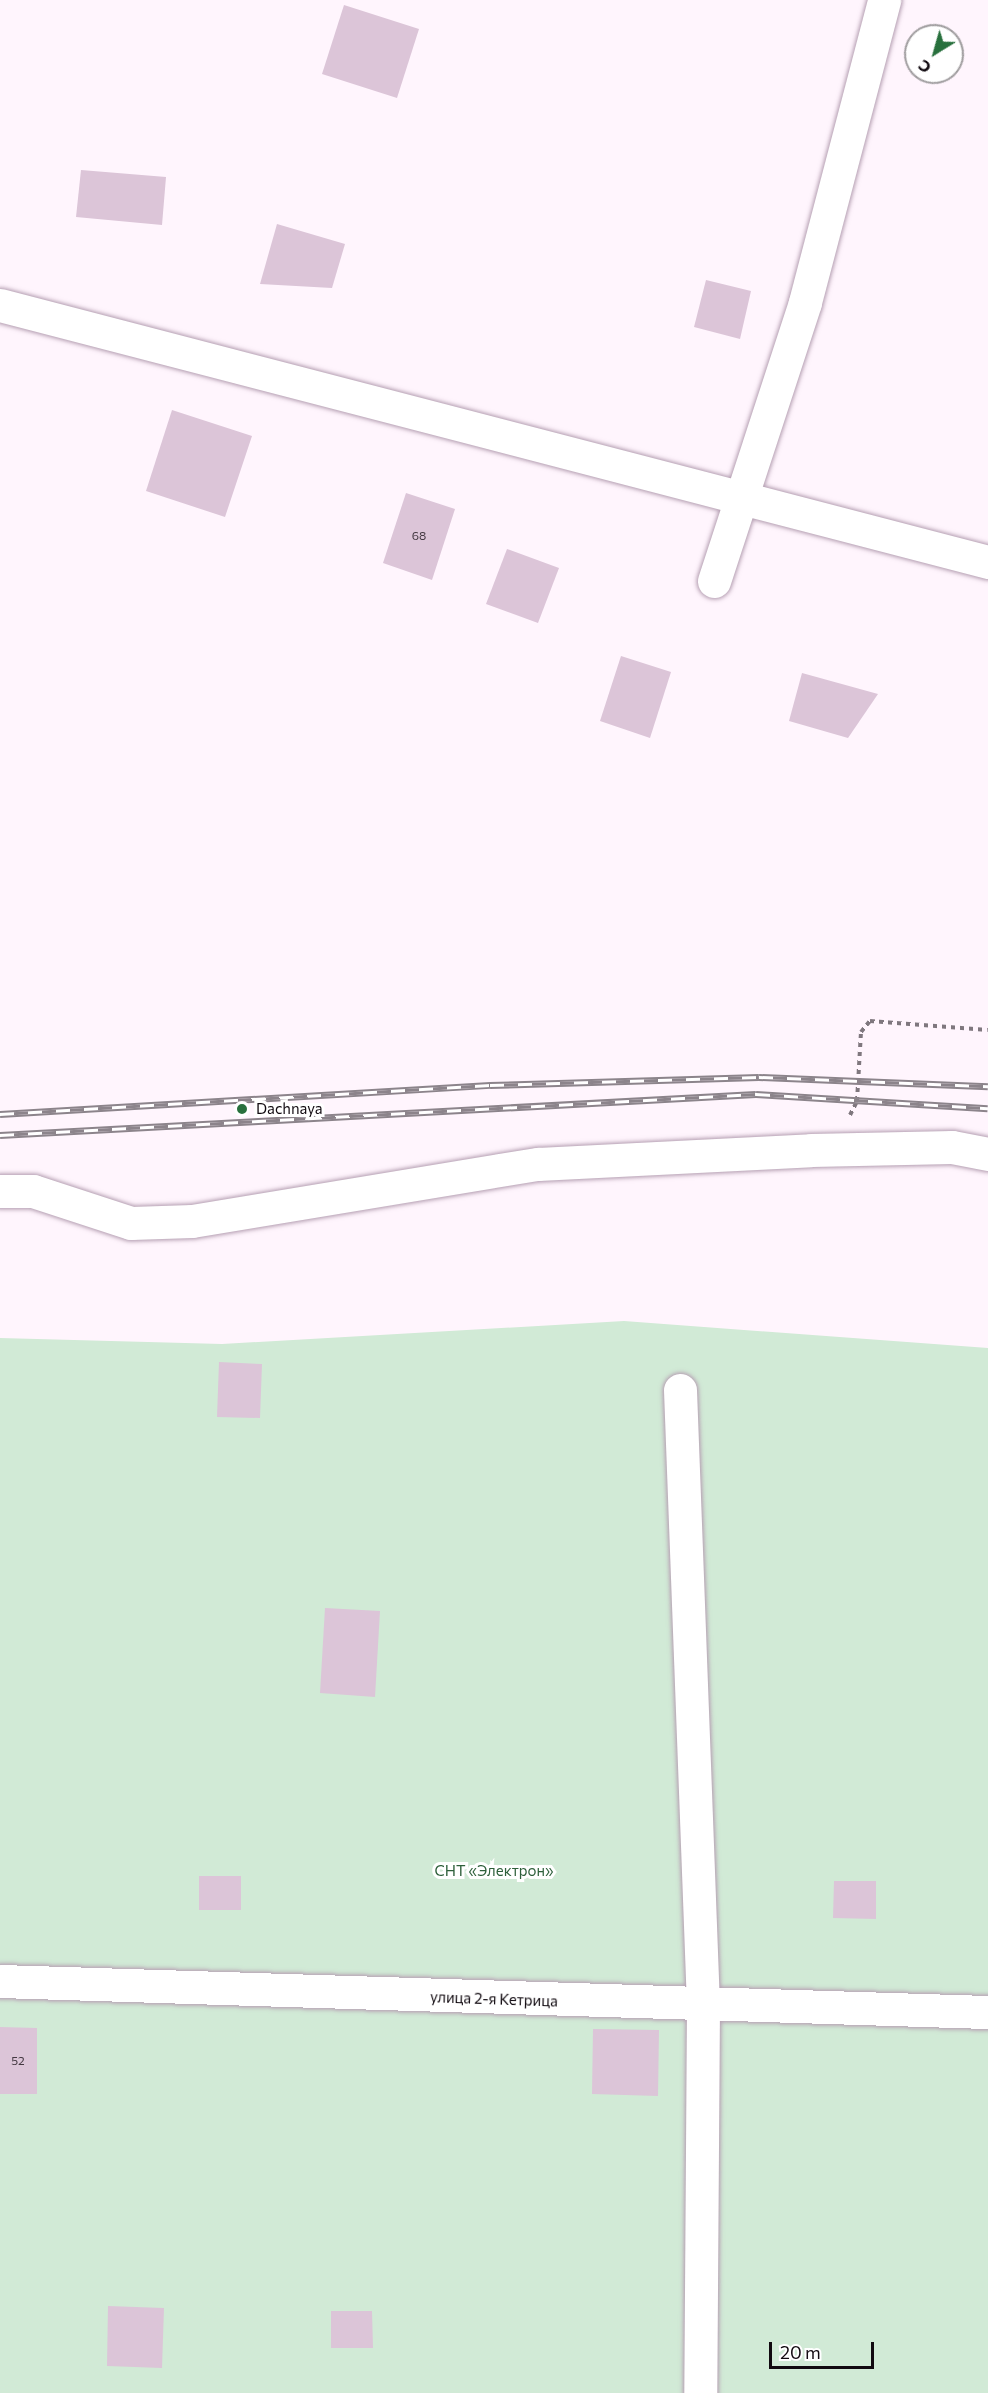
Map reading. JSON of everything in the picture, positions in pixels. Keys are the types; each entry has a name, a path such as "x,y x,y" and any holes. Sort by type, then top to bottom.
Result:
{"street":[{"path":"714,581 805,302 884,0"},
{"path":"0,305 742,496 988,562"},
{"path":"0,1191 33,1191 131,1223 192,1221 538,1164 811,1150 952,1148 988,1154"},
{"path":"680,1390 703,2005 700,2393"},
{"name":"улица 2-я Кетрица","path":"0,1981 703,2005 988,2012"}],"path":[{"path":"811,1150 842,1131 857,1101 861,1032 870,1021 988,1030"}],"green space":[{"name":"СНТ «Электрон»","path":"624,1321 988,1348 988,2393 0,2393 0,1338 222,1344"}],"building":[{"path":"344,5 419,29 397,98 322,74"},
{"path":"81,170 166,177 162,225 76,217"},
{"path":"277,224 345,244 332,288 260,284"},
{"path":"706,280 751,291 740,339 694,327"},
{"path":"172,410 252,436 225,517 146,491"},
{"path":"406,493 455,509 432,580 383,563"},
{"path":"507,549 559,568 538,623 486,604"},
{"path":"621,656 671,672 650,738 600,721"},
{"path":"802,673 878,694 848,738 789,721"},
{"path":"219,1362 262,1364 260,1418 217,1417"},
{"path":"325,1608 380,1611 375,1697 320,1693"},
{"path":"199,1876 241,1876 241,1910 199,1910"},
{"path":"834,1881 876,1881 876,1919 833,1918"},
{"path":"0,2027 37,2028 37,2094 0,2094"},
{"path":"593,2029 659,2030 658,2096 592,2094"},
{"path":"108,2306 164,2308 162,2368 107,2366"},
{"path":"331,2311 372,2311 373,2348 331,2348"}],"railway":[{"path":"0,1114 490,1085 759,1077 988,1086"},
{"path":"0,1135 756,1094 988,1108"}],"place":[{"name":"Dachnaya","path":"242,1109"}]}
